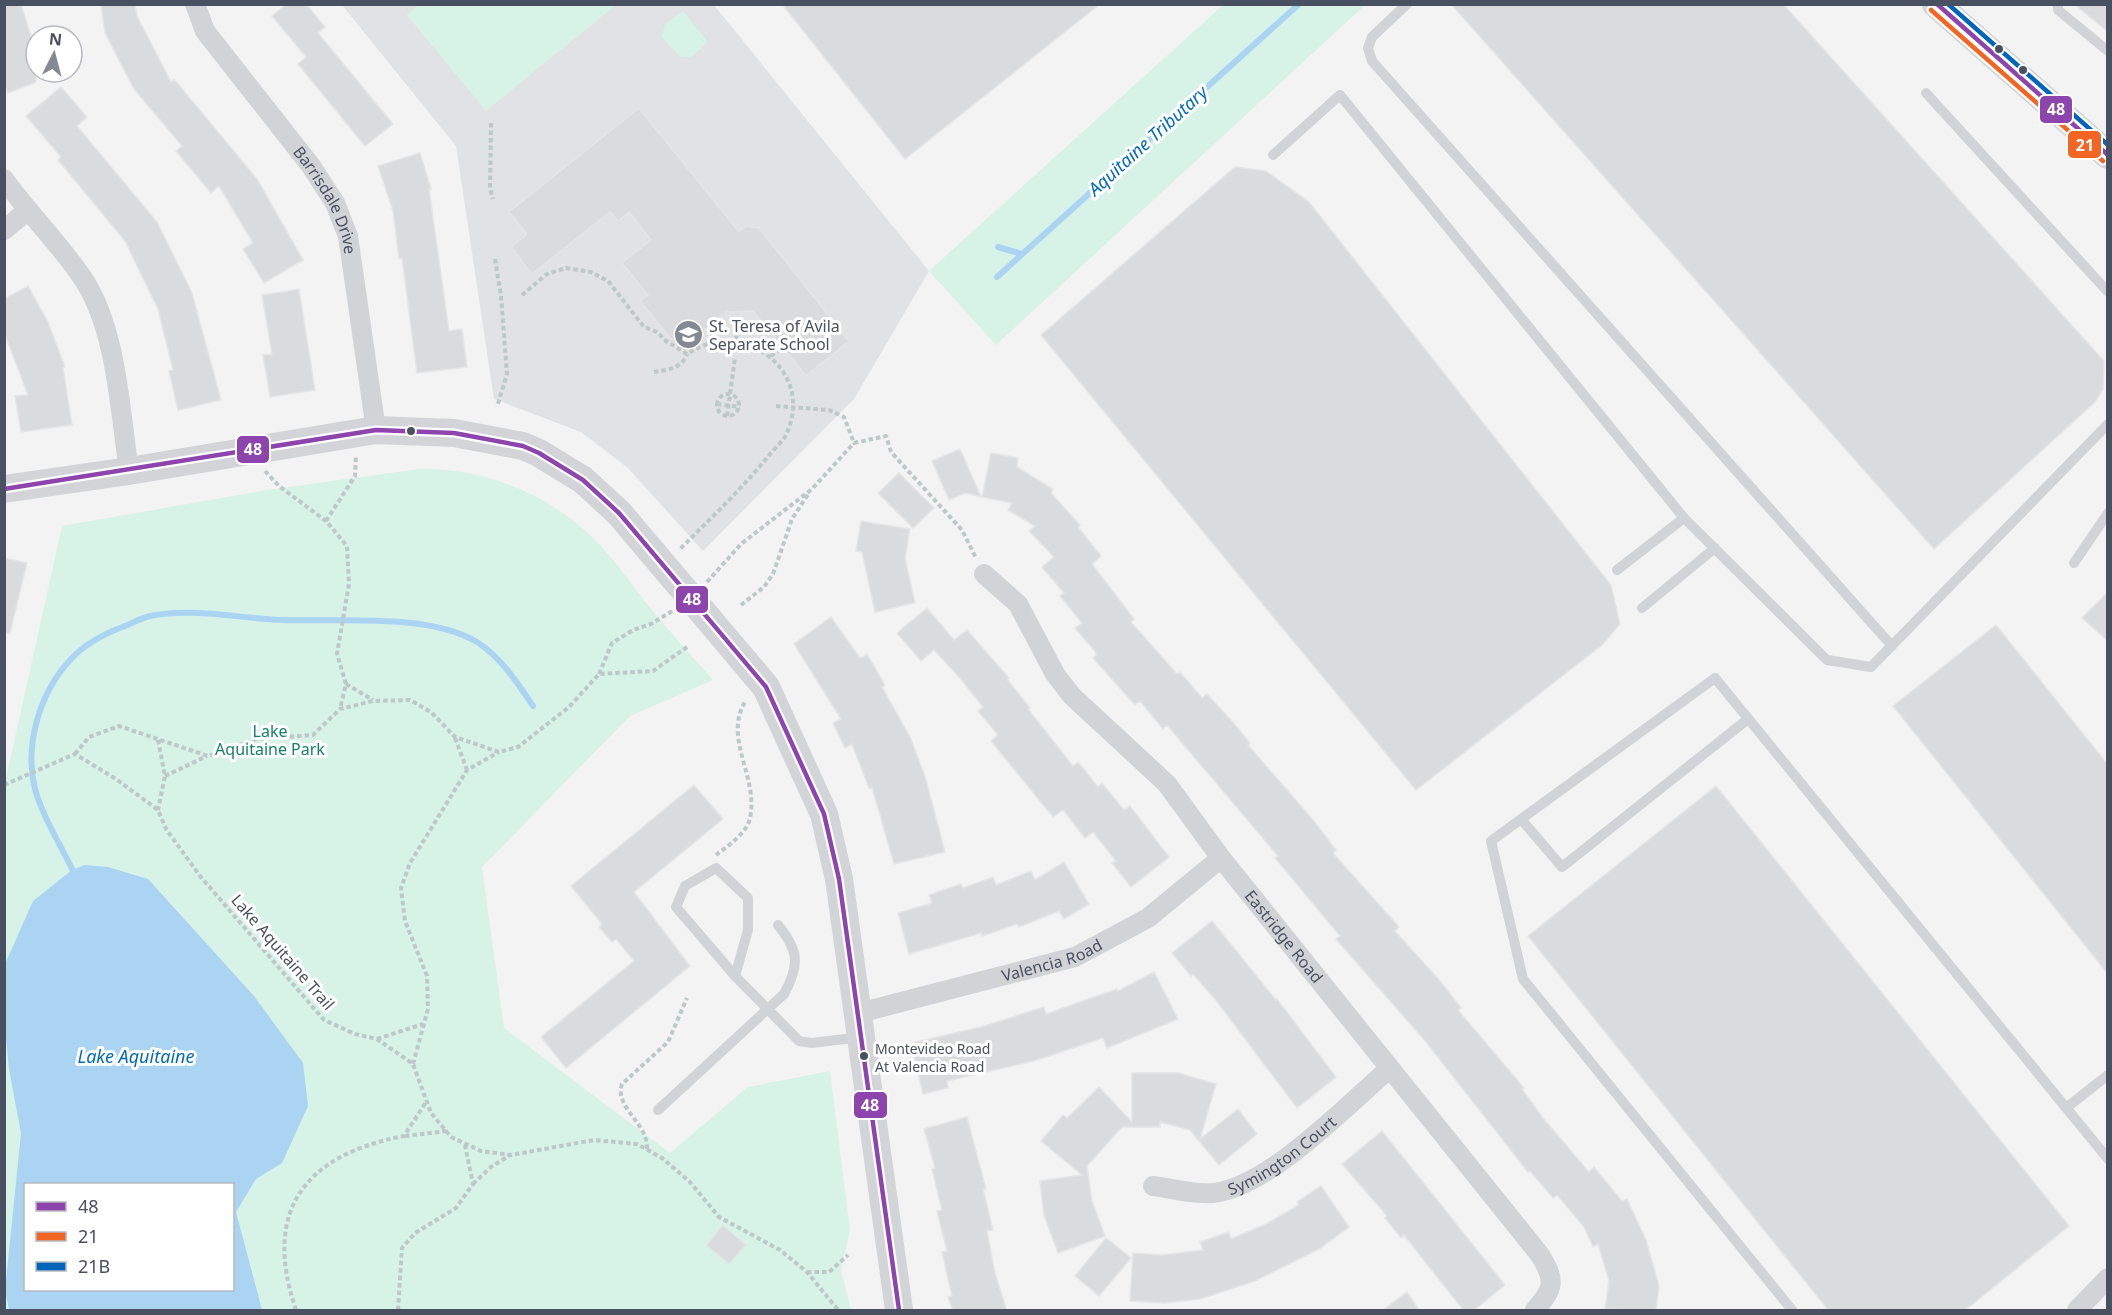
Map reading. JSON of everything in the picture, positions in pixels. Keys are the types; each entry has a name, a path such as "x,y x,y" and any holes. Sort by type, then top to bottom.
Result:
{"street":[{"name":"Barrisdale Drive","path":"195,4 205,31 311,166 335,203 348,236 366,431"},
{"path":"1939,6 2108,155"},
{"path":"4,179 84,281 100,314 113,367 129,471"},
{"path":"4,230 27,211"},
{"path":"4,489 129,471 366,431 454,433 523,446 584,480 619,513 766,687 807,772 824,814 839,879 899,1311"},
{"name":"Eastridge Road","path":"984,574 1018,604 1055,674 1072,696 1167,784 1221,858 1540,1256 1552,1274 1550,1293 1535,1311"},
{"name":"Valencia Road","path":"860,1025 1075,957 1148,918 1221,858"},
{"name":"Symington Court","path":"1153,1186 1212,1193 1235,1187 1259,1176 1290,1154 1389,1069"},
{"path":"2077,1311 2108,1278"}],"lane":[{"path":"1407,4 1372,37 1368,48 1372,62 1892,646"},
{"path":"2058,4 2058,10 2108,51"},
{"path":"1926,93 2108,292"},
{"path":"1273,154 1340,95 1684,518 1827,660 1871,667 2108,424"},
{"path":"2074,563 2108,513"},
{"path":"1617,570 1684,518"},
{"path":"1642,608 1714,548"},
{"path":"1792,1311 1523,980 1491,841 1715,678 2108,1159"},
{"path":"1521,819 1562,867 1748,719"},
{"path":"735,976 748,930 748,898 716,868 685,886 676,907 735,976 799,1041 812,1043 860,1025"},
{"path":"658,1110 770,1010 784,994 793,978 796,956 792,942 778,925"},
{"path":"2067,1108 2108,1075"}],"path":[{"path":"491,123 490,189 493,199"},
{"path":"495,259 501,296 507,374 497,407"},
{"path":"522,294 547,274 566,268 591,272 608,282 644,327 657,332 666,341 687,354"},
{"path":"736,340 738,317"},
{"path":"654,372 673,369 685,360 687,354 714,341 736,340 771,356 787,376 792,391 787,433 757,470 663,566"},
{"path":"771,356 779,350"},
{"path":"727,416 735,358"},
{"path":"717,404 723,395 730,394 736,397 740,407"},
{"path":"717,404 740,407"},
{"path":"717,404 720,412 727,416 736,413 740,407"},
{"path":"776,406 830,410 844,417 854,443"},
{"path":"326,521 355,476 366,431"},
{"path":"741,605 764,587 773,574 792,519 812,489 854,443 886,436 891,452 962,530 984,574"},
{"path":"247,452 279,486 326,521 347,546 349,584 337,654 346,684 340,709"},
{"path":"812,489 741,544 692,599 651,624 633,630 612,643 599,674 569,707 518,747 499,752 467,770 410,862 401,888 405,921 428,976 428,1009 413,1064 431,1113 447,1131 465,1145 481,1151 511,1155 594,1140 637,1144 662,1158 689,1182 718,1217 780,1250 807,1272 838,1311"},
{"path":"599,674 653,671 687,647"},
{"path":"716,868 714,857 741,833 750,819 750,800 736,733 739,712 760,680"},
{"path":"346,684 374,701"},
{"path":"165,776 208,756 257,739 313,735 340,709 374,701 410,700 431,712 455,737 467,770"},
{"path":"4,785 75,754 89,737 119,726 208,756"},
{"path":"455,737 499,752"},
{"path":"158,741 165,776 158,810"},
{"name":"Lake Aquitaine Trail","path":"75,754 116,779 158,810 165,829 200,876 324,1020 355,1034 377,1039 413,1064"},
{"path":"4,837 4,849"},
{"path":"647,1150 647,1140 640,1124 623,1105 619,1093 622,1084 668,1042 687,998"},
{"path":"377,1039 424,1024"},
{"path":"404,1136 427,1101"},
{"path":"296,1311 288,1288 283,1246 288,1213 302,1187 330,1162 375,1142 447,1131"},
{"path":"465,1145 473,1184"},
{"path":"398,1311 402,1248 415,1233 456,1208 473,1184 491,1167 511,1155"},
{"path":"807,1272 829,1272 848,1255"}],"shaded area":[{"name":"St. Teresa of Avila Separate School","path":"342,5 714,5 929,271 854,399 703,551 628,468 581,432 494,399 456,146"}],"green space":[{"path":"419,4 616,5 486,111 407,15"},
{"path":"1223,5 1365,5 996,345 929,271"},
{"path":"683,11 708,42 691,57 680,57 662,37 665,24"},
{"name":"Lake Aquitaine Park","path":"419,469 467,473 512,486 554,507 592,537 713,680 630,716 482,867 504,1028 670,1153 748,1087 830,1071 850,1230 841,1271 851,1310 5,1310 4,787 62,526 267,490"}],"water":[{"name":"Lake Aquitaine","path":"85,865 108,867 148,879 254,996 303,1063 308,1106 282,1163 256,1179 236,1212 262,1310 9,1310 5,1290 21,1133 9,1069 4,1019 5,964 33,901 72,870"}],"building":[{"path":"4,4 21,4 27,24 24,24 24,84 31,84 8,93 4,84"},
{"path":"101,4 135,4 137,16 171,82 174,79 257,179 303,260 264,283 243,249 253,243 219,186 211,193 176,151 182,146 134,89 105,33"},
{"path":"287,4 306,4 325,27 318,33 393,124 365,146 298,64 306,57 272,16"},
{"path":"782,4 1100,4 905,159"},
{"path":"1451,4 1783,4 2104,361 2103,389 2095,402 1934,549"},
{"path":"2074,4 2108,4 2108,32"},
{"path":"61,87 87,117 77,126 157,222 192,293 221,400 178,410 169,371 173,370 158,309 125,241 58,160 61,157 26,116"},
{"path":"639,108 739,232 746,226 759,228 849,341 806,376 753,311 726,312 696,337 692,331 675,344 640,301 648,295 622,263 651,240 629,212 618,221 610,212 532,274 511,247 527,234 509,212"},
{"path":"420,153 431,189 429,189 449,331 462,329 467,367 417,373 402,258 399,259 393,211 378,166"},
{"path":"1235,167 1266,171 1309,202 1611,585 1620,624 1602,645 1416,790 1041,335"},
{"path":"28,286 48,322 65,367 63,368 72,425 21,432 15,396 28,395 4,332 4,299"},
{"path":"299,289 315,390 270,397 263,355 272,354 262,295"},
{"path":"960,449 981,497 965,493 949,500 932,461"},
{"path":"991,453 1018,458 1017,467 1053,489 1051,493 1080,525 1078,527 1101,556 1092,564 1134,619 1131,622 1177,674 1180,672 1202,698 1207,694 1231,720 1250,743 1248,745 1314,821 1336,850 1333,853 1399,927 1395,931 1441,982 1461,1008 1458,1010 1524,1088 1522,1089 1543,1118 1589,1172 1594,1167 1622,1201 1627,1199 1646,1240 1659,1286 1656,1311 1605,1309 1609,1281 1598,1244 1593,1247 1584,1227 1557,1195 1553,1198 1529,1170 1528,1172 1426,1042 1336,939 1340,936 1275,858 1278,856 1167,725 1163,729 1140,701 1135,705 1093,658 1097,654 1075,628 1082,623 1060,596 1064,593 1042,567 1054,557 1029,531 1035,526 1008,510 1012,503 982,497"},
{"path":"899,473 934,508 913,528 878,493"},
{"path":"861,521 910,529 905,558 915,603 875,612 862,552 856,551"},
{"path":"4,558 27,563 10,633 4,633"},
{"path":"2108,592 2108,641 2082,618"},
{"path":"927,608 954,640 967,630 1009,678 1007,679 1030,708 1028,709 1073,766 1078,762 1098,787 1102,783 1124,810 1130,806 1169,857 1131,887 1112,863 1116,861 1093,832 1085,838 1063,810 1053,817 991,741 998,735 978,711 983,707 959,677 934,650 921,661 897,633"},
{"path":"831,617 860,658 867,654 885,685 882,687 910,737 925,776 945,852 894,864 872,787 869,788 852,744 845,748 833,723 841,719 794,644"},
{"path":"1996,625 2108,765 2108,974 1893,706"},
{"path":"694,785 723,819 634,892 690,966 566,1068 541,1037 634,961 616,939 612,942 599,927 602,924 571,886"},
{"path":"1716,786 2069,1226 1964,1311 1829,1311 1528,936"},
{"path":"1064,862 1089,904 1064,919 1059,911 1019,927 1017,924 982,936 981,933 909,954 898,913 932,903 929,895 961,884 963,888 993,877 996,885 1031,871 1035,880"},
{"path":"1212,921 1277,999 1336,1077 1297,1108 1215,999 1193,974 1191,976 1172,953"},
{"path":"1154,972 1178,1019 1107,1048 1103,1038 1034,1061 947,1081 948,1088 923,1094 911,1043 981,1027 1044,1007 1046,1014 1117,989 1118,991"},
{"path":"1132,1073 1178,1073 1216,1084 1200,1139 1238,1109 1257,1134 1219,1165 1190,1130 1160,1122 1160,1127 1122,1127 1087,1166 1092,1201 1105,1236 1058,1253 1044,1215 1040,1181 1082,1175 1041,1141 1063,1115 1067,1118 1099,1087 1132,1122"},
{"path":"967,1117 986,1189 983,1189 993,1230 987,1231 995,1273 1007,1311 953,1311 948,1297 952,1296 942,1252 947,1251 937,1211 942,1210 932,1169 935,1168 924,1129"},
{"path":"1382,1131 1505,1285 1473,1311 1464,1311 1404,1235 1401,1238 1385,1218 1387,1216 1342,1164"},
{"path":"1321,1186 1349,1227 1319,1249 1255,1281 1200,1299 1165,1303 1130,1301 1133,1253 1162,1255 1203,1250 1200,1242 1229,1232 1231,1239 1266,1224 1299,1205 1297,1202"},
{"path":"723,1225 746,1245 729,1264 706,1245"},
{"path":"1106,1238 1131,1258 1099,1296 1075,1276"},
{"path":"1407,1292 1420,1311 1382,1311"}],"waterway":[{"name":"Aquitaine Tributary","path":"997,277 1299,4"},
{"path":"998,247 1022,254"},
{"path":"75,875 48,822 35,789 32,754 37,720 51,687 71,659 103,636 143,618 167,614 201,613 285,620 384,621 434,627 457,633 486,648 508,671 533,706"}],"transit line":[{"name":"48","path":"1937,4 2108,155"},
{"name":"21B","path":"1948,4 2108,145"},
{"name":"21","path":"1931,10 2103,161"},
{"name":"48","path":"4,489 376,430 454,433 523,446 539,453 583,480 619,513 766,687 824,814 839,879 899,1310"}],"place":[{"name":"St. Teresa of Avila Separate School","path":"688,335"},
{"name":"Montevideo Road At Valencia Road","path":"864,1056"}]}
